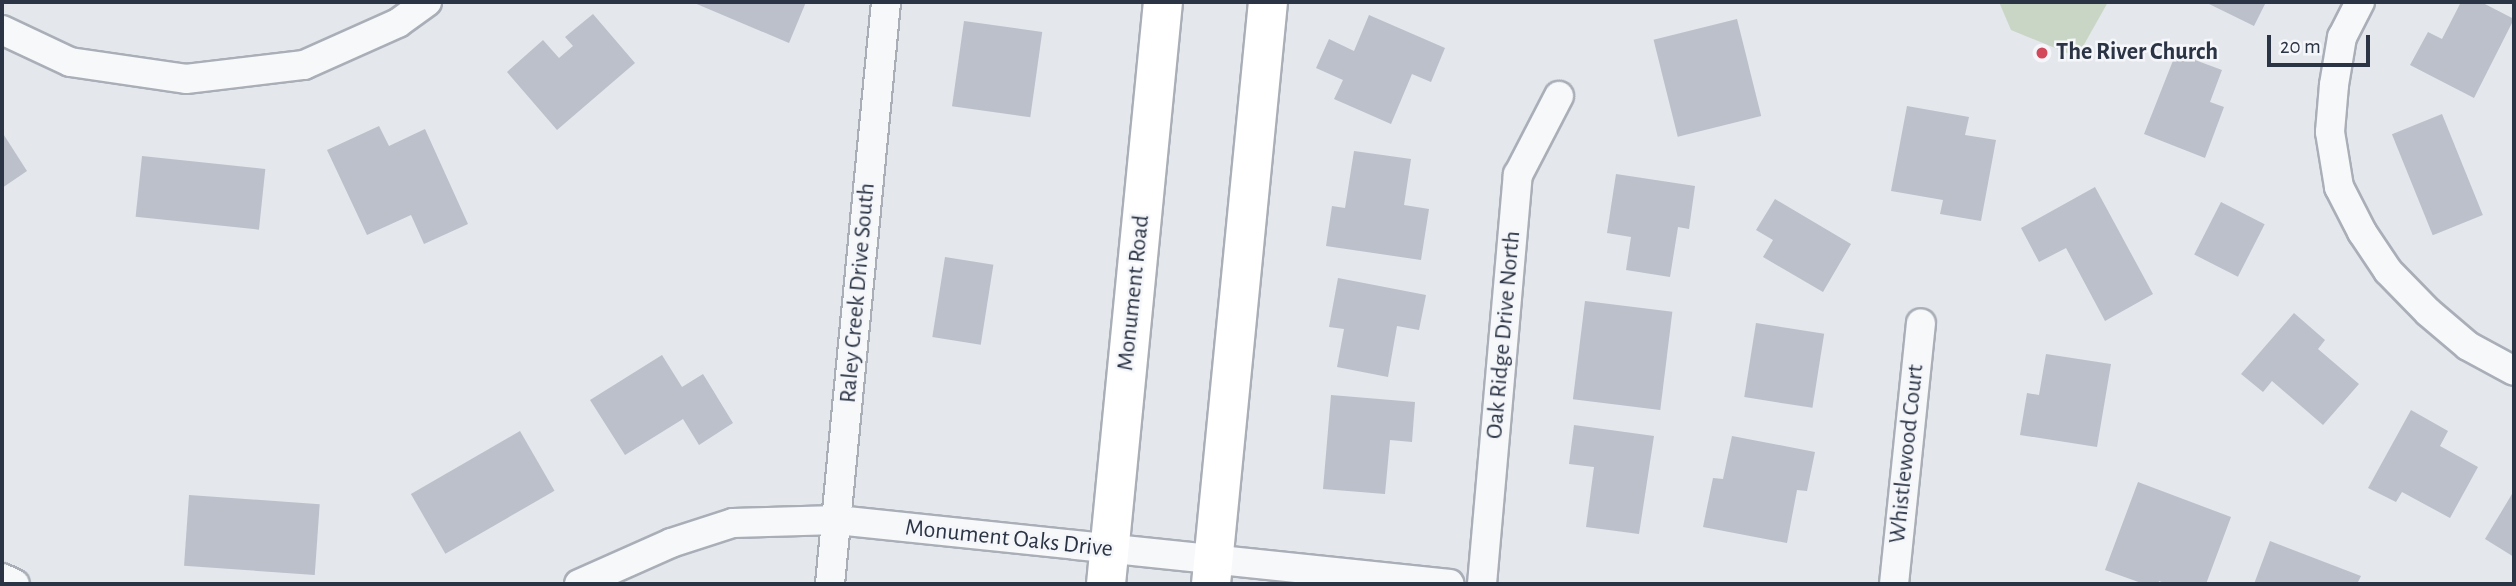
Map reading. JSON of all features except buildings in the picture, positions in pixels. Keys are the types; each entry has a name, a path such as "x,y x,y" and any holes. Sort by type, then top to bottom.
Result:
{"main road":[{"name":"Monument Road","path":"1107,567 1163,2"},
{"path":"1212,573 1268,2"}],"street":[{"path":"2,30 70,62 186,79 304,65 398,23 427,2"},
{"name":"Raley Creek Drive South","path":"830,584 886,2"},
{"path":"2360,2 2342,37 2330,132 2339,187 2362,232 2388,271 2428,312 2468,346 2514,371"},
{"name":"Oak Ridge Drive North","path":"1482,584 1518,175 1559,96"},
{"name":"Whistlewood Court","path":"1894,584 1921,323"},
{"name":"Monument Oaks Drive","path":"579,584 671,543 733,523 837,520 1107,567 1450,584"},
{"path":"2,578 15,584"}],"green space":[{"path":"1999,2 2108,2 2077,57 2011,30"}],"place":[{"name":"The River Church","path":"2042,53"}]}
